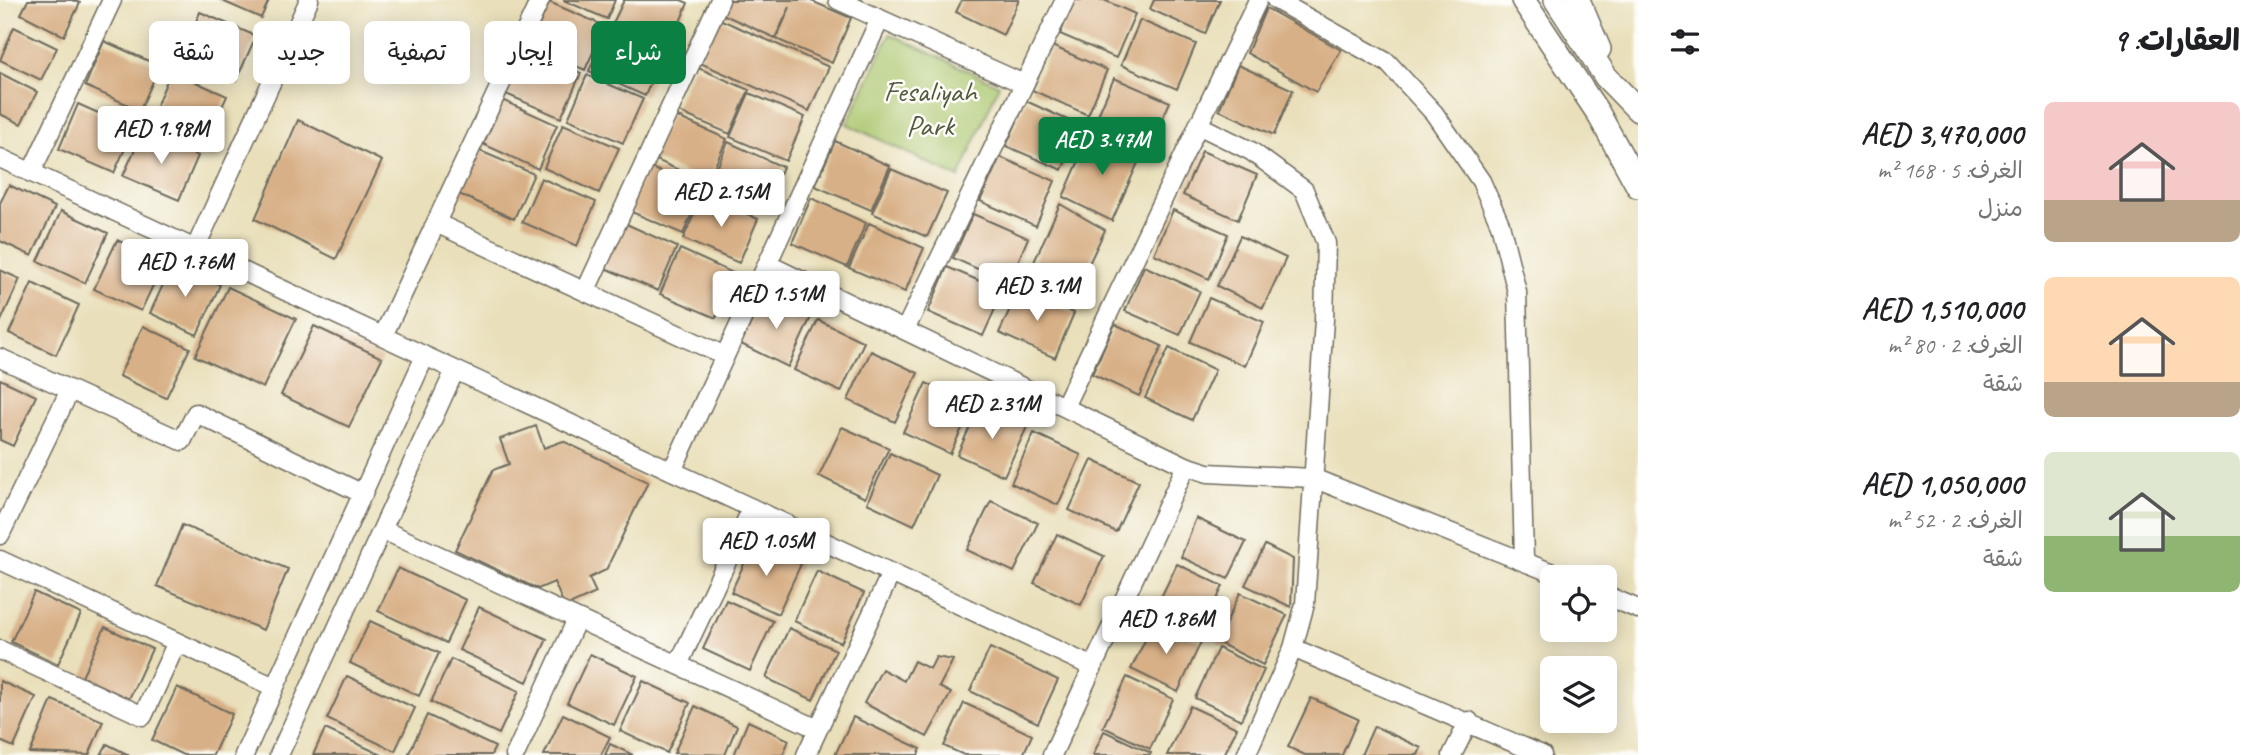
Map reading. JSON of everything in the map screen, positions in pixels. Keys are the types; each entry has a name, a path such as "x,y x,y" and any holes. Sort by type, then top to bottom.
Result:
{"main road":[{"path":"1523,0 1598,113 1638,186"},
{"path":"1556,0 1606,76 1638,108"},
{"path":"1578,0 1601,53 1638,108"}],"street":[{"path":"31,173 112,0"},
{"path":"195,249 309,0"},
{"path":"383,337 540,0"},
{"path":"586,290 720,0"},
{"path":"838,0 1024,84"},
{"path":"905,330 1065,0"},
{"path":"1064,407 1258,0"},
{"path":"1276,0 1388,63 1434,113 1481,181 1500,225 1517,292 1524,560"},
{"path":"672,471 880,19"},
{"path":"1198,125 1251,151 1304,190 1326,243 1305,604 1293,648 1246,755"},
{"path":"0,158 1093,667"},
{"path":"436,223 725,356"},
{"path":"767,264 1186,466 1208,473 1313,478 1540,567"},
{"path":"244,755 425,356"},
{"path":"0,358 182,441 196,413 363,494"},
{"path":"279,755 455,370"},
{"path":"0,535 70,390"},
{"path":"1052,755 1186,466"},
{"path":"678,665 752,508"},
{"path":"383,530 818,729"},
{"path":"0,560 274,687"},
{"path":"806,755 891,573"},
{"path":"1617,600 1638,609"},
{"path":"514,755 577,619"},
{"path":"0,650 143,716 177,642"},
{"path":"1293,648 1469,721 1540,755"},
{"path":"1452,755 1469,721"}],"green space":[{"name":"Fesaliyah Park","path":"890,34 999,85 959,178 847,124"}],"building":[{"path":"28,0 73,0 80,3 64,36 21,14"},
{"path":"220,0 269,0 261,18"},
{"path":"563,0 615,0 607,19"},
{"path":"624,0 681,0 688,3 680,21 614,21"},
{"path":"726,0 809,0 851,18 832,63 776,39 790,7 775,38 720,13"},
{"path":"962,0 1019,0 1003,35 956,12"},
{"path":"1075,0 1104,0 1135,14 1116,58 1060,34"},
{"path":"1154,0 1220,0 1205,34 1150,9"},
{"path":"549,2 593,21 591,21 591,57 585,70 577,67 577,21 541,21"},
{"path":"1266,8 1341,50 1316,92 1247,53"},
{"path":"200,12 221,21 196,21"},
{"path":"717,18 829,67 809,111 698,62"},
{"path":"1140,20 1196,44 1177,89 1121,65"},
{"path":"14,27 57,48 41,80 0,60"},
{"path":"239,29 253,35 253,43 239,74"},
{"path":"104,41 149,61 149,84 152,84 140,110 85,86"},
{"path":"1052,46 1107,70 1088,115 1032,90"},
{"path":"1238,65 1293,90 1274,135 1219,110"},
{"path":"694,66 749,90 730,134 674,110"},
{"path":"0,73 37,92 21,124 0,114"},
{"path":"587,75 591,77 591,84 608,84 643,99 623,143 568,119"},
{"path":"1114,78 1170,102 1150,147 1095,122"},
{"path":"166,84 200,84 227,96 207,140 152,116"},
{"path":"510,84 576,84 561,118 506,94"},
{"path":"618,84 650,84 645,96"},
{"path":"749,93 805,117 786,161 730,137"},
{"path":"502,100 557,125 538,169 483,144"},
{"path":"1026,101 1081,126 1062,170 1006,146"},
{"path":"78,104 134,129 114,173 59,149"},
{"path":"671,114 727,139 707,183 652,158"},
{"path":"298,120 382,161 336,259 255,219"},
{"path":"563,124 619,148 599,193 544,168"},
{"path":"143,131 198,156 179,200 123,176"},
{"path":"1091,133 1141,156 1112,221 1063,197"},
{"path":"835,141 890,166 871,210 815,186"},
{"path":"728,142 783,167 764,211 709,187"},
{"path":"478,150 534,174 514,219 459,194"},
{"path":"1202,151 1257,175 1238,220 1183,195"},
{"path":"1000,157 1055,181 1036,226 980,201"},
{"path":"647,166 702,190 683,234 627,210"},
{"path":"891,169 947,193 927,237 872,213"},
{"path":"541,178 596,202 577,246 522,222"},
{"path":"9,185 55,207 32,256 0,241 0,203"},
{"path":"703,194 758,219 739,263 683,239"},
{"path":"811,198 866,223 847,267 792,243"},
{"path":"1060,204 1105,230 1076,291 1030,271"},
{"path":"1173,210 1228,234 1209,279 1154,254"},
{"path":"61,211 108,233 85,283 38,261"},
{"path":"973,214 1028,238 1009,283 953,258"},
{"path":"622,222 677,247 658,291 602,267"},
{"path":"869,223 924,248 905,292 849,268"},
{"path":"1240,236 1286,258 1263,308 1217,286"},
{"path":"117,240 164,262 141,311 94,289"},
{"path":"680,249 735,274 716,318 660,294"},
{"path":"173,263 220,285 197,335 150,313"},
{"path":"1144,266 1200,291 1180,335 1125,311"},
{"path":"947,267 1003,291 983,336 928,312"},
{"path":"0,270 20,279 0,323"},
{"path":"32,283 79,305 56,355 9,333"},
{"path":"228,287 296,319 263,388 195,356"},
{"path":"1019,289 1074,313 1055,358 999,333"},
{"path":"764,295 811,317 788,367 741,344"},
{"path":"1209,298 1264,322 1245,366 1190,342"},
{"path":"818,320 864,342 841,392 794,370"},
{"path":"1115,324 1162,346 1139,396 1092,374"},
{"path":"143,326 190,348 166,398 119,376"},
{"path":"314,326 382,358 349,427 281,395"},
{"path":"1169,348 1215,370 1192,420 1145,398"},
{"path":"871,351 918,373 895,422 848,400"},
{"path":"0,379 36,396 13,446 0,440"},
{"path":"926,383 973,405 950,454 903,432"},
{"path":"980,405 1027,427 1004,476 957,455"},
{"path":"536,426 544,448 563,441 648,482 606,570 589,578 596,593 565,607 554,582 538,589 455,550 493,470 509,464 500,439"},
{"path":"842,427 889,448 865,498 819,476"},
{"path":"1034,433 1081,455 1058,505 1011,483"},
{"path":"890,453 937,475 914,525 867,503"},
{"path":"1092,460 1139,482 1116,532 1069,510"},
{"path":"991,501 1038,523 1014,572 967,550"},
{"path":"1196,518 1246,542 1228,579 1181,557"},
{"path":"182,525 288,569 263,630 157,586"},
{"path":"1057,534 1104,556 1081,605 1034,583"},
{"path":"754,542 801,564 778,614 731,592"},
{"path":"1265,545 1293,559 1291,607 1245,585"},
{"path":"1177,564 1223,586 1200,636 1153,614"},
{"path":"398,568 466,600 446,643 378,611"},
{"path":"817,571 864,593 841,643 794,621"},
{"path":"34,592 81,614 58,664 11,642"},
{"path":"1240,593 1287,615 1263,665 1217,642"},
{"path":"726,600 773,621 750,671 703,649"},
{"path":"479,607 547,639 527,682 459,650"},
{"path":"1155,620 1201,642 1178,692 1131,669"},
{"path":"370,621 439,653 419,696 350,663"},
{"path":"105,627 152,649 129,699 82,677"},
{"path":"789,628 836,650 813,700 766,678"},
{"path":"990,648 1058,680 1038,723 970,691"},
{"path":"1218,648 1264,670 1241,720 1195,698"},
{"path":"590,654 637,676 614,725 567,703"},
{"path":"936,657 953,660 939,687 951,693 927,737 864,703 882,669 904,681 914,661 930,669"},
{"path":"451,659 519,691 499,734 431,702"},
{"path":"347,676 415,708 395,751 327,719"},
{"path":"1127,677 1173,699 1150,749 1103,727"},
{"path":"0,681 36,697 14,747 0,741"},
{"path":"643,681 690,703 667,753 620,731"},
{"path":"177,687 232,714 213,755 183,755 152,740"},
{"path":"1311,698 1358,719 1342,755 1305,755 1288,747"},
{"path":"52,700 103,721 89,755 30,753"},
{"path":"964,703 1032,735 1023,755 964,755 944,746"},
{"path":"695,706 737,726 725,755 674,753"},
{"path":"1190,706 1237,728 1224,755 1167,755"},
{"path":"563,714 610,737 601,755 544,755"},
{"path":"427,715 495,747 491,755 408,755"},
{"path":"853,717 921,749 918,755 835,755"},
{"path":"748,721 789,740 783,755 734,755"},
{"path":"1374,726 1421,748 1418,755 1361,755"},
{"path":"325,729 382,755 313,755"},
{"path":"1104,731 1151,753 1093,755"},
{"path":"107,744 129,755 101,755"},
{"path":"610,744 633,755 605,755"}]}
